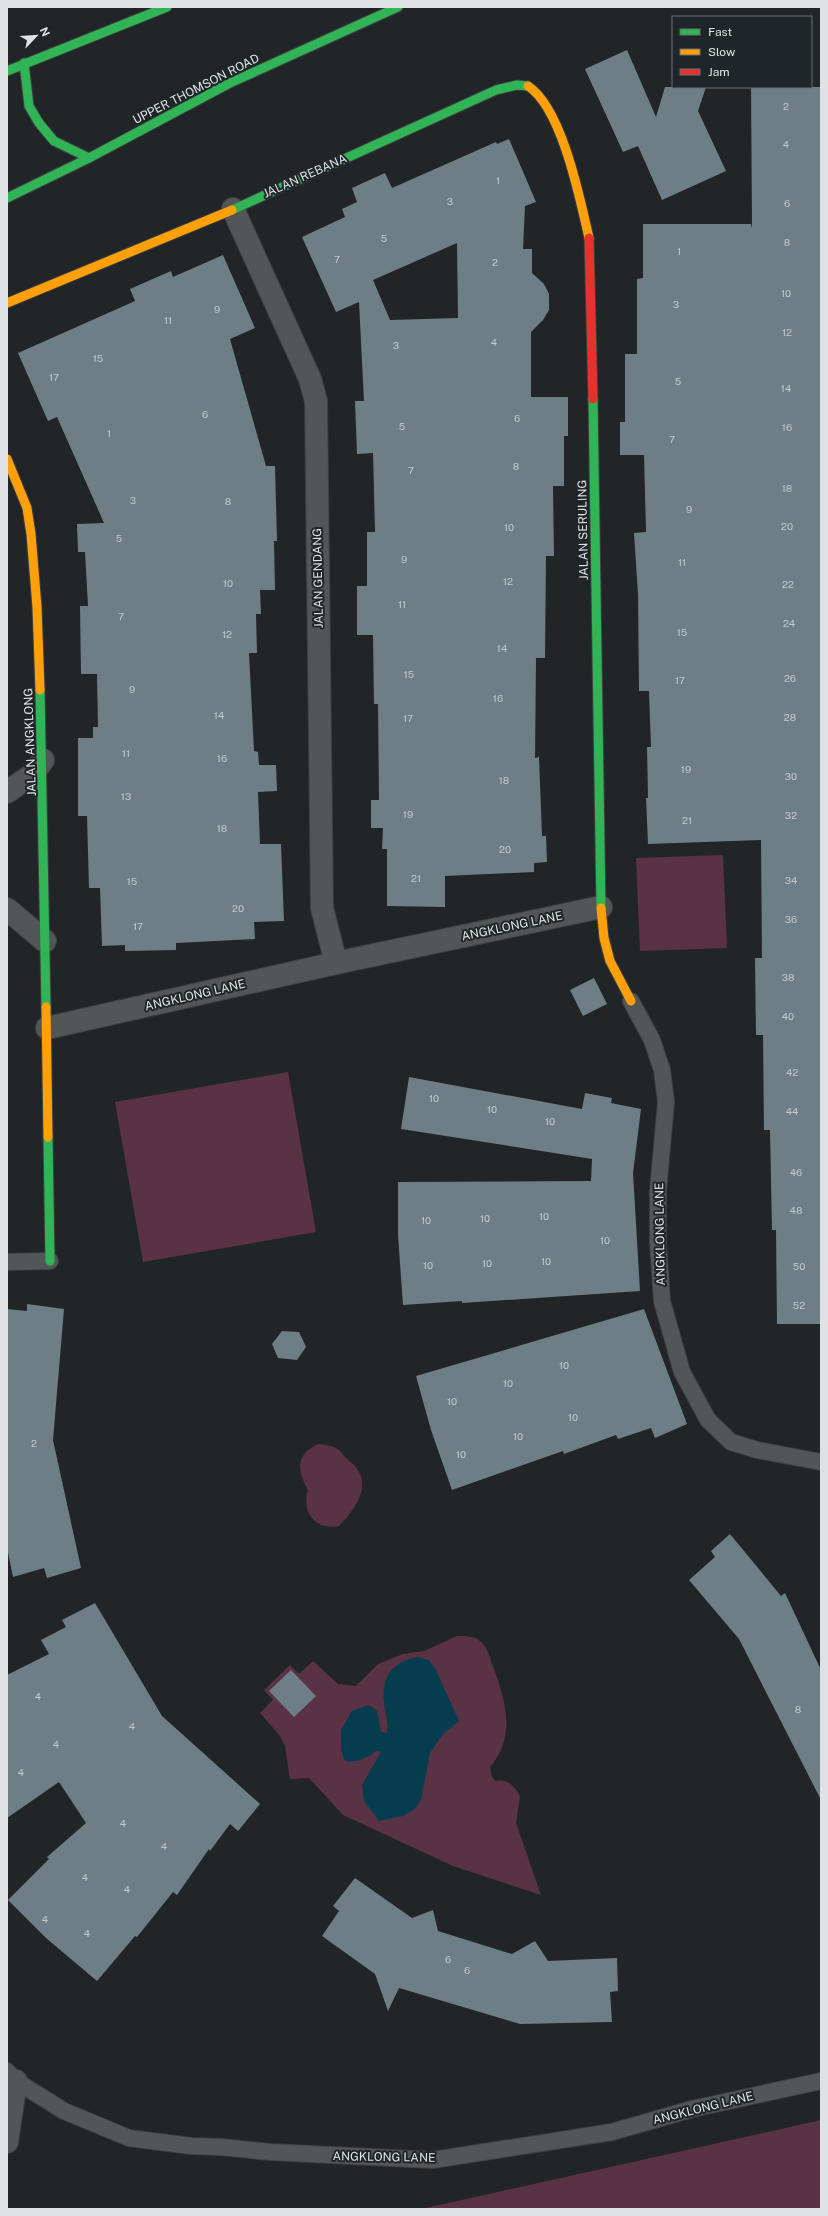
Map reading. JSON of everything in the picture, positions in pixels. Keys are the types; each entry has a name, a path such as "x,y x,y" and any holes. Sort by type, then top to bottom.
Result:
{"street":[{"path":"7,70 167,7"},
{"name":"UPPER THOMSON ROAD","path":"7,198 89,158 230,84 398,7"},
{"path":"24,63 29,106 39,123 54,141 89,158"},
{"name":"JALAN REBANA","path":"7,303 233,208 496,90 520,84 528,87 545,105 554,122 567,157"},
{"name":"JALAN SERULING","path":"567,157 591,244 601,907"},
{"name":"JALAN GENDANG","path":"233,208 310,379 316,401 322,908 336,963"},
{"name":"JALAN ANGKLONG","path":"7,459 27,508 31,534 37,607 43,760 47,1028"},
{"path":"7,792 32,775 43,760"},
{"name":"ANGKLONG LANE","path":"47,1028 336,963 601,907 604,938 610,961 631,1001"},
{"path":"7,910 46,941"},
{"path":"47,1028 50,1261"},
{"path":"7,2142 11,2076"}],"lane":[{"name":"ANGKLONG LANE","path":"631,1001 652,1040 662,1070 666,1102 658,1191 658,1243 662,1301 682,1372 708,1420 731,1442 758,1450 821,1462"},
{"path":"7,1262 50,1261"},
{"name":"ANGKLONG LANE","path":"11,2076 64,2111 129,2138 191,2146 221,2147 278,2153 433,2160 612,2132 692,2109 821,2081"}],"shaded area":[{"path":"723,855 727,948 640,951 636,858"},
{"path":"288,1072 316,1232 143,1262 115,1102"},
{"path":"318,1444 331,1446 339,1450 356,1467 361,1476 361,1493 358,1502 339,1526 323,1526 317,1523 309,1513 307,1506 306,1498 308,1490 300,1470 300,1464 305,1453"},
{"path":"457,1636 466,1636 478,1639 485,1646 502,1694 505,1707 506,1732 498,1756 490,1767 492,1777 495,1781 507,1782 520,1796 516,1823 541,1895 453,1866 343,1815 309,1778 290,1779 285,1746 280,1736 260,1713 273,1700 264,1690 290,1665 299,1674 313,1661 338,1684 356,1686 378,1664 403,1654 424,1651"},
{"path":"821,2120 821,2209 421,2209"}],"water":[{"path":"418,1657 429,1660 436,1670 459,1721 444,1733 430,1753 421,1800 415,1809 403,1816 379,1821 364,1801 362,1785 381,1752 376,1751 358,1761 345,1761 341,1750 341,1730 352,1711 368,1705 377,1711 381,1732 387,1733 384,1693 387,1678 395,1666 409,1659"}],"building":[{"path":"627,50 656,117 665,87 706,88 698,111 726,171 662,200 638,146 623,152 585,69"},
{"path":"821,87 821,1324 777,1324 776,1230 772,1230 770,1130 764,1130 763,1035 756,1035 755,958 762,958 761,840 648,844 646,798 648,798 647,747 651,747 649,691 639,691 638,594 634,533 646,532 644,455 620,455 620,422 625,422 625,354 637,354 637,279 643,278 643,224 751,224 752,228 751,88"},
{"path":"509,139 536,202 525,206 523,249 532,249 532,273 544,284 549,294 549,310 543,320 531,332 531,397 568,397 568,436 564,436 564,486 553,486 554,556 546,556 545,658 536,658 535,758 539,757 542,836 546,836 547,862 534,863 534,872 445,876 445,907 387,906 387,849 382,849 383,828 371,828 371,800 379,800 378,704 374,704 373,635 357,635 357,586 367,586 367,532 375,532 373,453 357,454 355,401 364,401 359,302 336,312 302,237 345,217 342,209 357,202 352,188 385,173 392,188 496,142 497,144","holes":["457,243 458,318 390,320 373,280"]},
{"path":"223,255 255,328 230,339 266,466 275,466 277,541 274,541 275,590 260,590 261,614 256,614 257,653 249,653 254,751 258,752 259,765 276,765 277,791 258,792 260,844 281,844 284,921 254,922 255,939 176,943 176,950 125,951 125,945 102,946 100,888 89,888 87,816 78,816 78,738 93,738 93,727 98,727 97,674 81,674 80,606 88,606 85,552 78,552 77,524 104,523 57,417 48,421 18,353 135,301 130,289 171,271 173,277"},
{"path":"594,978 607,1004 583,1016 570,990"},
{"path":"409,1077 582,1109 585,1093 612,1098 611,1103 641,1109 633,1173 640,1291 462,1303 462,1301 403,1305 398,1235 398,1182 591,1181 592,1159 401,1129"},
{"path":"27,1304 64,1309 53,1440 81,1568 47,1578 44,1568 13,1577 7,1548 7,1309 27,1311"},
{"path":"644,1309 687,1424 655,1438 651,1428 618,1439 616,1435 564,1454 563,1451 452,1490 431,1430 416,1376"},
{"path":"282,1331 299,1332 306,1347 297,1360 278,1358 272,1344"},
{"path":"730,1534 781,1596 785,1593 821,1670 821,1800 739,1639 689,1580 715,1557 711,1551"},
{"path":"95,1603 162,1716 260,1804 238,1831 230,1824 210,1851 209,1849 177,1895 173,1892 137,1937 135,1936 97,1981 46,1938 8,1900 49,1859 47,1857 86,1823 59,1782 7,1818 7,1675 49,1654 41,1640 66,1627 62,1620"},
{"path":"291,1670 316,1696 294,1717 269,1691"},
{"path":"355,1878 412,1918 433,1910 438,1931 512,1954 535,1941 548,1961 617,1958 618,1991 610,1992 612,2022 520,2024 399,1988 388,2011 375,1974 322,1936 339,1911 333,1906"}],"traffic: fast":[{"path":"7,71 167,7"},
{"path":"7,198 89,158 230,83 398,7"},
{"path":"24,63 29,106 39,123 54,141 89,158"},
{"path":"232,210 496,90 517,85 528,86"},
{"path":"593,399 601,908"},
{"path":"40,690 46,1007"},
{"path":"48,1137 50,1261"}],"traffic: slow":[{"path":"528,86 540,97 551,114 560,133 575,179 589,238"},
{"path":"7,303 232,210"},
{"path":"7,459 27,508 31,534 37,607 40,690"},
{"path":"601,908 604,938 610,961 631,1001"},
{"path":"46,1007 48,1137"}],"traffic: jam":[{"path":"589,238 593,399"}]}
